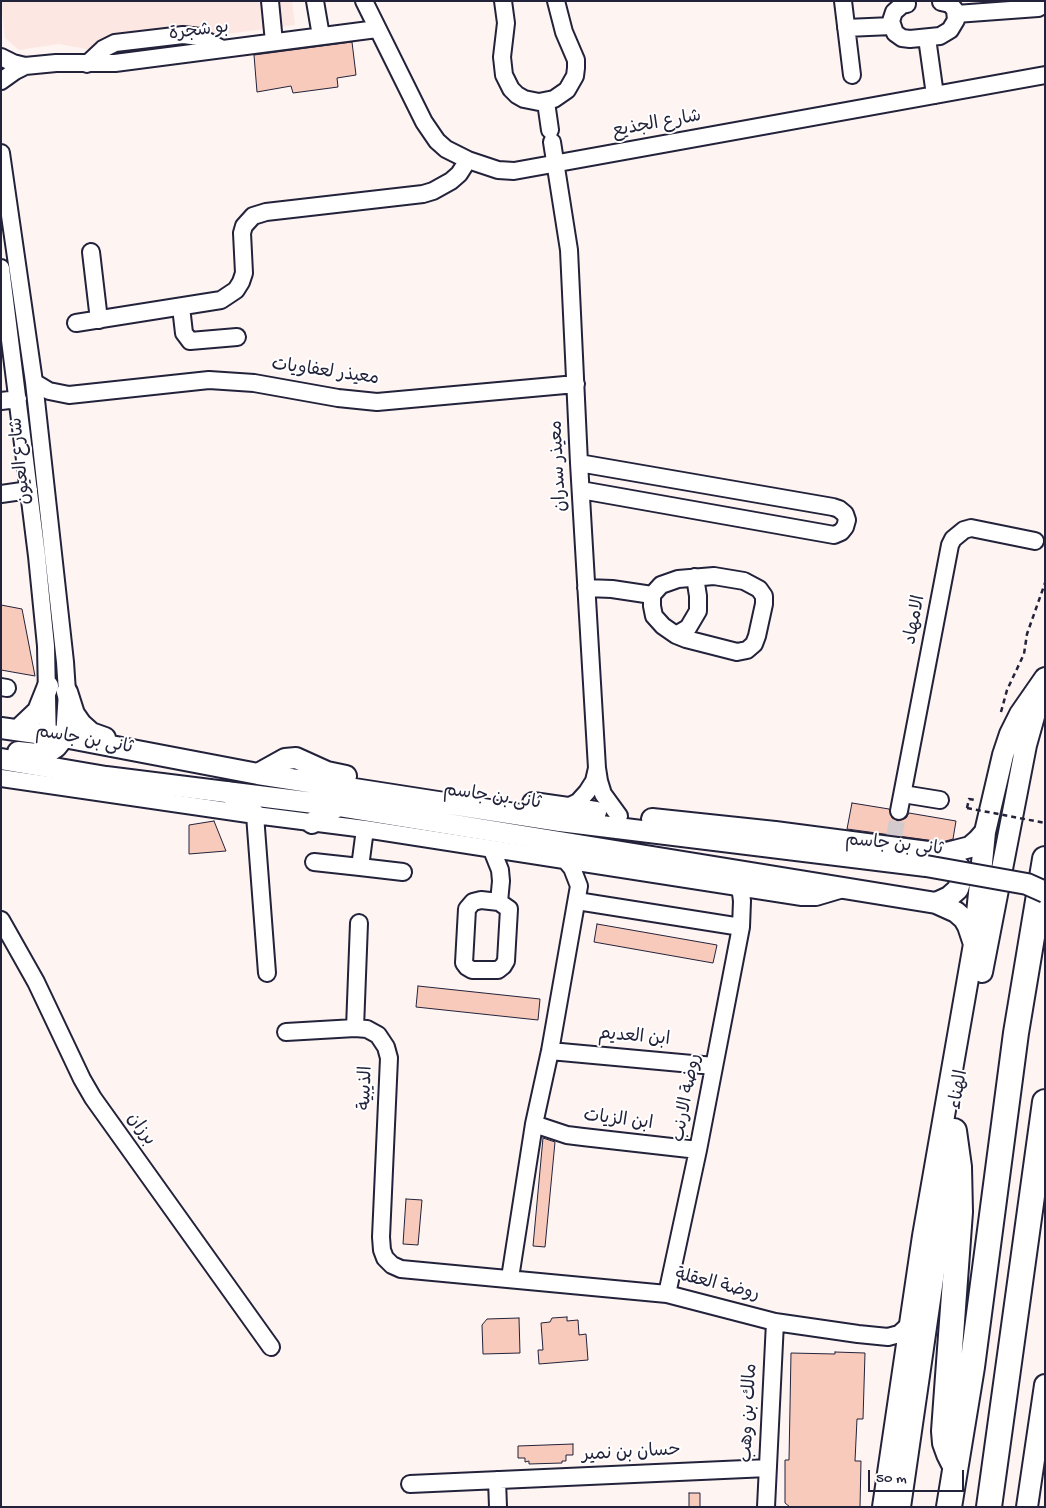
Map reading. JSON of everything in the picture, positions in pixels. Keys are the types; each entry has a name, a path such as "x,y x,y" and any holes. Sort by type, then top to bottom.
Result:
{"highway":[{"path":"950,1507 955,1464 972,1367 1016,1033 1045,860"},
{"path":"989,1507 1045,1102"},
{"path":"954,1131 959,1167 960,1212 944,1430 945,1442 955,1464"}],"main road":[{"path":"887,1506 909,1325 974,944 985,832 1010,734 1020,714 1045,678"},
{"name":"الهناء","path":"887,1506 907,1449 959,1095 1026,745 1045,678"},
{"path":"10,729 38,711 48,686"},
{"path":"67,692 74,714 90,733 105,738 191,756 220,767"},
{"name":"ثانى بن جاسم","path":"10,729 54,741 144,751 258,774 285,759 296,758 336,774 619,816 892,842 943,854 970,846 985,832"},
{"path":"1,749 30,754 54,741"},
{"path":"106,777 102,770 102,765 106,757 144,751"},
{"name":"ثانى بن جاسم","path":"1,759 106,777 338,806 936,903 956,912 964,919 974,944"},
{"path":"258,774 581,824 926,866 1027,884 1045,892"},
{"path":"228,792 255,815"},
{"path":"312,823 338,806"},
{"path":"936,903 950,897 958,889 961,879 960,868 953,859 943,854"},
{"path":"1027,1507 1041,1425 1045,1385"}],"street":[{"path":"270,1 274,42"},
{"path":"315,1 321,36"},
{"name":"شارع الجذيع","path":"364,1 430,132 437,142 446,149 468,160 490,168 506,171 1045,75"},
{"path":"504,1 506,23 502,66 507,82 511,89 524,99 539,102 554,99 567,90 575,76 576,60 564,32 556,1"},
{"path":"843,1 852,76"},
{"path":"907,4 902,5 894,12 891,21 895,33 902,38 910,39 926,38 946,33 954,26 955,10 950,4 941,2"},
{"path":"956,14 984,7 1038,8 1045,4"},
{"path":"846,28 892,26"},
{"name":"بو شجرة","path":"1,57 13,64 25,66 56,63 115,63 377,29"},
{"path":"926,38 935,95"},
{"name":"بو شجرة","path":"1,81 25,66"},
{"name":"معيذر سدران","path":"546,102 569,250 579,463 597,768 603,794 619,816"},
{"name":"شارع العيون","path":"1,153 39,422 67,692 54,741"},
{"path":"76,323 221,300 236,290 242,282 244,273 242,233 244,226 253,216 266,212 423,194 443,187 452,181 468,160"},
{"path":"91,252 99,320"},
{"name":"شارع العيون","path":"1,268 9,400 29,490 54,741"},
{"path":"181,307 184,333 190,341 237,336"},
{"name":"معيذر لعفاويات","path":"39,422 55,402 69,396 209,380 254,383 338,398 377,402 576,384"},
{"name":"معيذر لعفاويات","path":"34,382 49,391 69,396"},
{"path":"579,463 840,509 845,514 847,520 846,527 834,535 581,490"},
{"path":"639,500 644,474"},
{"path":"720,514 726,489"},
{"path":"1,494 29,490"},
{"name":"الامهاد","path":"899,811 950,545 953,539 964,530 971,528 1035,541"},
{"path":"714,576 744,581 759,589 764,596 764,604 754,644 747,650 737,652 676,635 663,626 654,616 652,594 661,585 669,581 695,577 714,576"},
{"path":"676,635 688,628 698,611 695,577"},
{"path":"586,588 652,594"},
{"path":"54,741 52,757 62,769"},
{"name":"معيذر سدران","path":"566,808 578,802 587,792 594,781 597,768"},
{"name":"ثانى بن جاسم","path":"1,778 365,829 492,850 811,897 842,889"},
{"path":"903,794 940,800"},
{"path":"255,815 267,973"},
{"path":"360,867 365,829"},
{"path":"492,850 500,870 499,902"},
{"path":"501,881 521,854"},
{"path":"566,861 572,868 578,893"},
{"path":"314,862 403,872"},
{"path":"510,1278 534,1124 550,1051 578,893 586,877 595,870 606,866"},
{"name":"روضة الارنب","path":"667,1294 698,1150 742,927 741,893 737,886"},
{"path":"743,910 758,890"},
{"path":"578,893 742,927"},
{"name":"برزان","path":"1,920 36,982 93,1098 271,1347"},
{"path":"355,1028 358,923"},
{"name":"الذيبية","path":"286,1032 366,1029 378,1035 386,1046 388,1058 381,1237"},
{"name":"ابن العديم","path":"550,1051 714,1066"},
{"name":"ابن الزيات","path":"534,1124 567,1135 698,1150"},
{"name":"روضة العقلة","path":"381,1237 385,1258 392,1265 401,1269 667,1294 775,1322 888,1337 899,1334 909,1325"},
{"name":"مالك بن وهب","path":"766,1507 775,1322"},
{"name":"حسان بن نمير","path":"410,1484 768,1468"},
{"path":"497,1480 498,1507"}],"path":[{"path":"1000,716 1007,690 1024,654 1027,634 1045,583"},
{"path":"969,799 967,808 1045,823"}],"shaded area":[{"path":"1,1 292,1 295,25 97,51 59,44 19,50 5,38"}],"building":[{"path":"352,42 356,75 337,78 338,87 293,93 291,86 257,92 254,55"},
{"path":"1,605 22,609 35,676 1,670"},
{"path":"852,803 889,809 892,818 898,821 906,818 909,813 956,821 953,839 942,842 847,829"},
{"path":"214,821 226,851 189,854 189,825"},
{"path":"597,924 717,945 713,963 594,942"},
{"path":"418,986 540,999 538,1020 416,1007"},
{"path":"543,1138 555,1142 545,1247 533,1246"},
{"path":"406,1199 422,1200 418,1245 403,1244"},
{"path":"567,1317 567,1321 578,1320 579,1335 586,1334 588,1360 539,1364 538,1350 543,1350 541,1323 550,1322 552,1318"},
{"path":"519,1318 520,1353 483,1354 482,1325 487,1319"},
{"path":"835,1352 865,1353 863,1419 857,1419 855,1461 861,1461 860,1507 790,1507 785,1503 785,1460 789,1460 791,1353 835,1354"},
{"path":"573,1444 573,1455 566,1455 566,1461 562,1461 562,1463 529,1464 529,1461 525,1462 525,1458 518,1458 518,1446"},
{"path":"689,1493 700,1493 700,1507 689,1507"}],"tunnel":[{"path":"894,837 899,811"}]}
